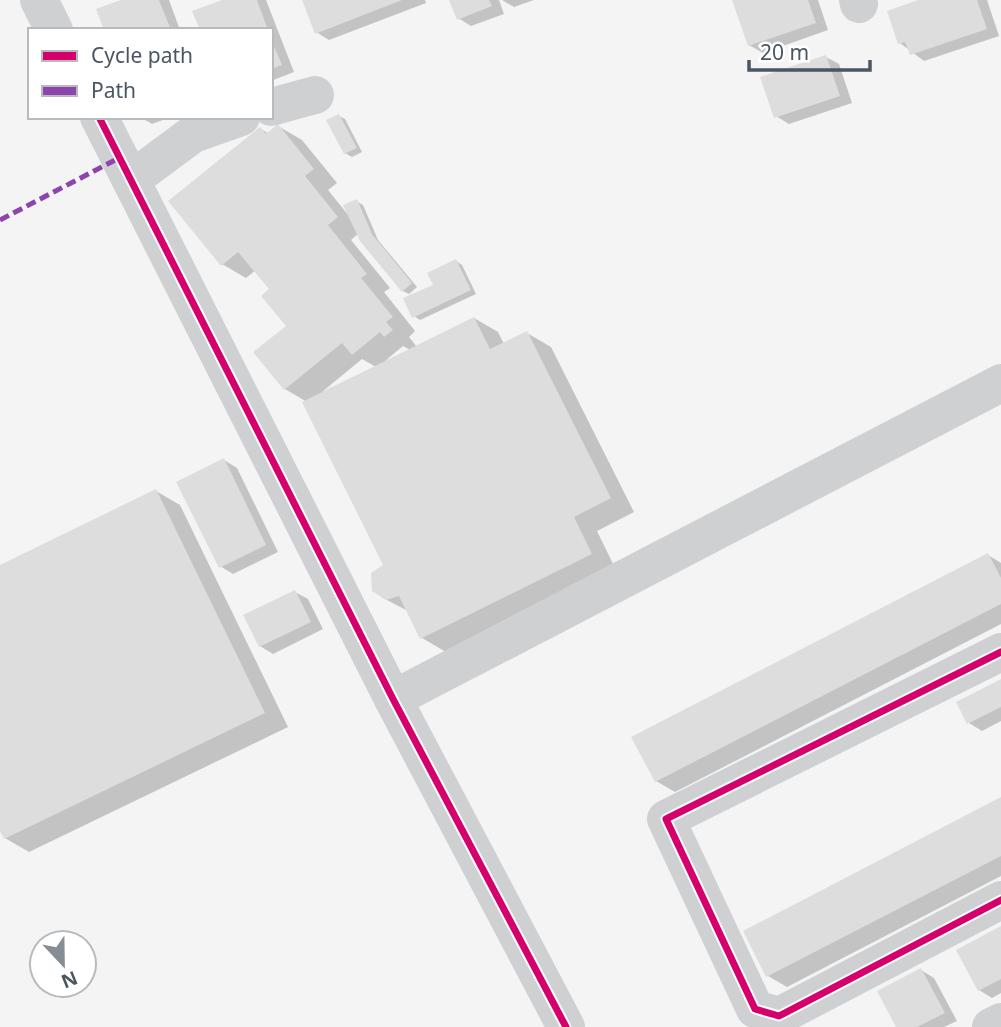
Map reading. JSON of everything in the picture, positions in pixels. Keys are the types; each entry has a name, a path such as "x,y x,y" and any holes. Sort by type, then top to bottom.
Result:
{"street":[{"path":"39,0 53,28"},
{"path":"273,106 315,95"},
{"path":"100,119 393,699 566,1027"},
{"path":"131,180 193,134 236,119"},
{"path":"393,699 1001,383"},
{"path":"1001,652 666,819 755,1009 779,1016 1001,900"},
{"path":"991,1027 1001,1022"}],"building":[{"path":"121,0 159,0 170,28 103,28 96,9"},
{"path":"222,0 257,0 267,28 199,28 192,11"},
{"path":"302,0 402,0 315,34"},
{"path":"449,0 489,0 492,6 457,20"},
{"path":"732,0 808,0 816,23 748,46"},
{"path":"918,0 977,0 987,29 910,55 905,42 898,44 887,11"},
{"path":"273,44 282,65 273,68"},
{"path":"826,55 840,96 774,118 760,77"},
{"path":"339,114 357,148 344,154 326,120"},
{"path":"278,124 314,169 305,176 338,217 328,225 367,274 361,278 393,317 386,322 393,330 384,337 380,332 352,355 342,343 284,390 253,352 286,326 261,296 269,289 238,252 221,266 168,201 260,127 266,134"},
{"path":"357,199 372,234 412,283 402,292 360,241 343,205"},
{"path":"456,259 471,290 412,318 403,298 433,285 427,273"},
{"path":"474,317 490,349 527,331 611,498 574,517 592,554 420,639 399,596 386,600 372,591 371,573 383,565 302,402"},
{"path":"224,458 266,545 219,568 176,482"},
{"path":"156,489 265,713 4,839 0,831 0,565"},
{"path":"988,553 1001,578 1001,604 655,782 631,737"},
{"path":"295,590 311,622 259,647 243,615"},
{"path":"1001,679 1001,707 967,724 956,702"},
{"path":"1001,797 1001,856 766,977 743,931"},
{"path":"1001,926 1001,979 978,991 956,950"},
{"path":"921,968 945,1013 917,1027 896,1027 877,991"}],"marked path":[{"path":"0,220 119,158"}],"cycle path":[{"path":"100,119 393,699 566,1027"},
{"path":"1001,652 666,819 755,1009 779,1016 1001,900"}]}
